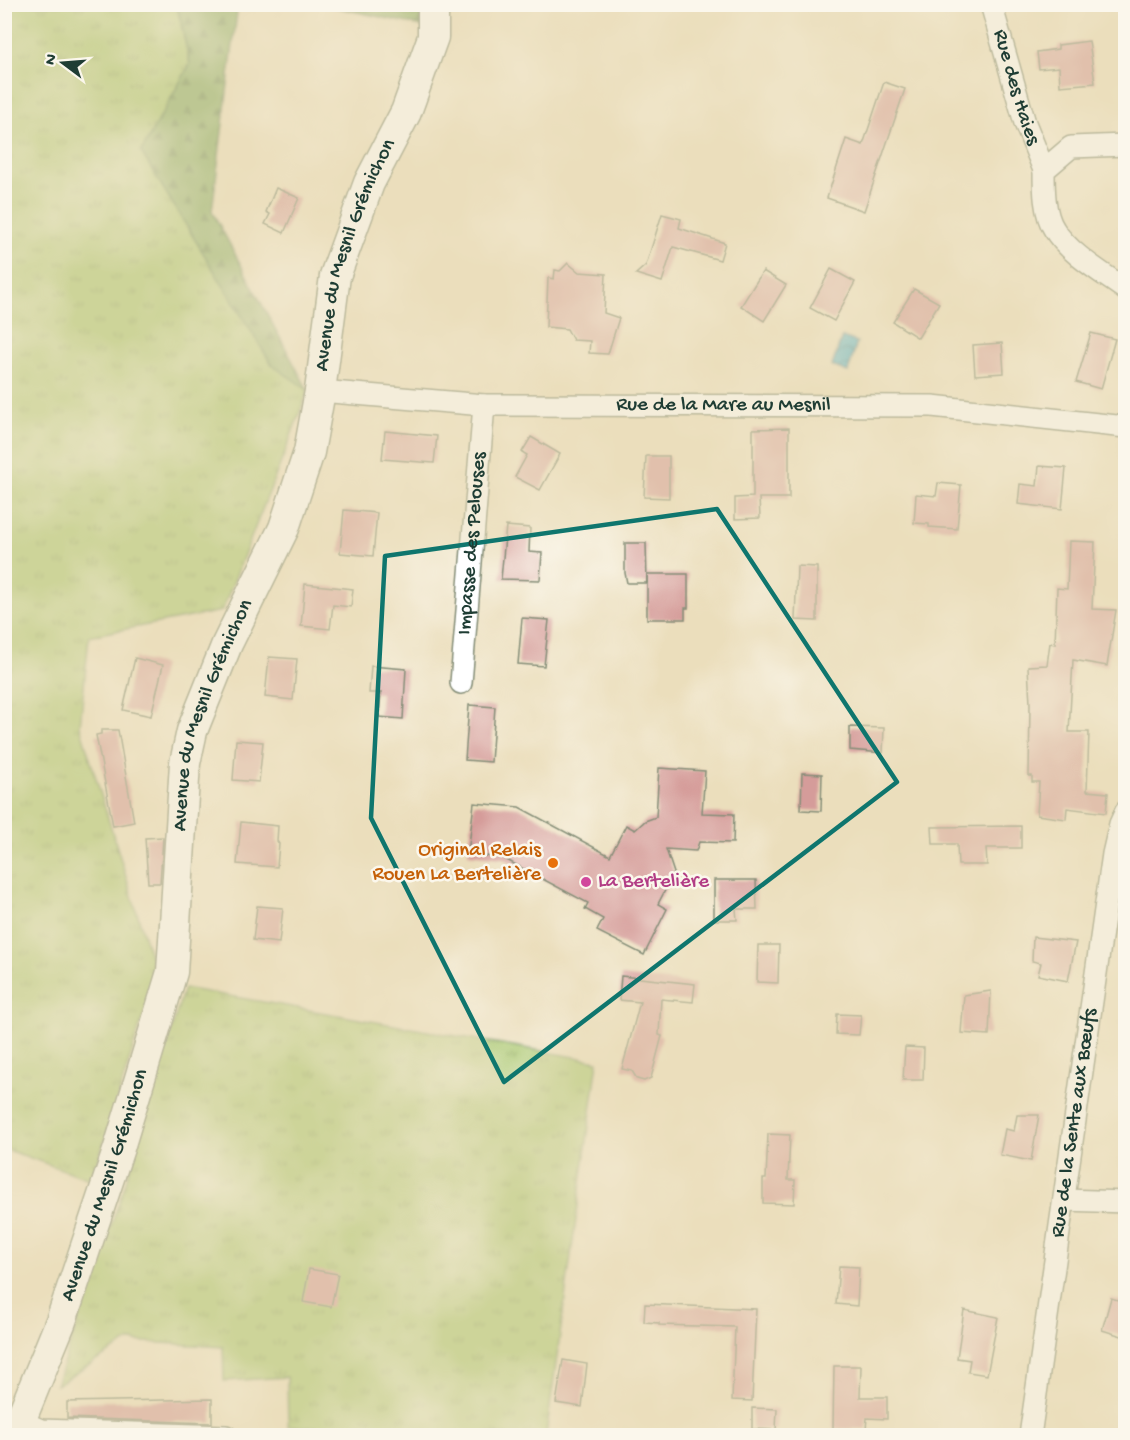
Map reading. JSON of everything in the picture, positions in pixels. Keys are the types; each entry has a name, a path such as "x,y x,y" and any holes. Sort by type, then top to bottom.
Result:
{"street":[{"name":"Avenue du Mesnil Grémichon","path":"17,1428 64,1310 119,1148 172,972 185,763 192,731 227,644 284,528 309,452 320,391 335,276 369,183 406,112 433,37 433,4"},
{"name":"Rue des Haies","path":"991,4 1025,123 1044,170 1044,196 1053,229 1078,256 1125,290"},
{"path":"1044,170 1071,147 1125,145"},
{"name":"Rue de la Mare au Mesnil","path":"320,391 484,405 932,406 1125,427"},
{"name":"Impasse des Pelouses","path":"461,683 484,405"},
{"name":"Rue de la Sente aux Bœufs","path":"1030,1436 1113,854 1125,811"},
{"path":"1064,1200 1125,1202"},
{"path":"17,1428 226,1436"}],"highlighted area":[{"path":"717,509 897,782 504,1082 371,818 385,556"}],"green space":[{"path":"4,5 177,5 190,64 141,152 308,390 222,611 89,636 80,726 156,975 92,1180 5,1149"},
{"path":"177,5 238,5 212,211 308,390 272,365 141,152 190,64"},
{"path":"325,5 453,5 439,30"},
{"path":"184,988 598,1061 546,1435 448,1435 288,1426 287,1377 224,1381 223,1347 129,1341 56,1385 124,1188"}],"water":[{"path":"842,337 857,342 848,372 832,366"}],"building":[{"path":"1089,41 1095,83 1060,86 1059,67 1039,69 1037,52 1058,49 1058,45"},
{"path":"884,82 905,89 864,211 827,198 846,139 863,145"},
{"path":"276,188 299,198 284,233 265,224 270,214 266,212"},
{"path":"662,214 681,219 679,228 725,243 720,260 673,247 662,282 636,274 646,265"},
{"path":"568,263 579,272 606,274 604,313 619,318 608,354 589,353 590,341 573,340 567,329 546,327 548,278 554,279 555,270 560,271"},
{"path":"831,269 855,282 834,321 810,308"},
{"path":"763,271 786,285 764,321 741,306"},
{"path":"914,289 939,303 918,338 893,322"},
{"path":"1091,333 1115,339 1101,389 1076,382"},
{"path":"1002,343 1004,373 975,375 973,345"},
{"path":"789,428 789,498 759,498 760,518 735,519 735,498 753,497 753,429"},
{"path":"385,431 437,436 434,463 382,459"},
{"path":"531,437 560,454 540,490 515,477 527,455 522,452"},
{"path":"646,456 669,456 669,498 644,497"},
{"path":"1039,466 1066,468 1062,509 1018,504 1020,484 1037,486"},
{"path":"938,483 961,485 957,529 929,527 929,524 914,523 916,494 936,496"},
{"path":"344,510 377,513 373,556 340,553"},
{"path":"506,526 530,528 529,552 542,553 540,580 501,579"},
{"path":"1069,541 1095,542 1092,609 1116,610 1107,666 1073,660 1069,732 1089,732 1087,791 1108,793 1106,813 1067,808 1066,819 1037,815 1039,782 1032,782 1032,776 1029,776 1028,666 1047,665 1050,643 1055,644 1057,588 1067,589"},
{"path":"625,543 646,543 647,583 627,583"},
{"path":"797,566 817,567 817,621 795,620"},
{"path":"647,574 688,574 688,608 685,608 685,619 647,619"},
{"path":"305,584 353,589 351,607 333,605 330,629 301,626"},
{"path":"522,618 549,620 544,666 518,664"},
{"path":"269,657 297,659 293,700 265,697"},
{"path":"135,658 163,665 151,716 123,710"},
{"path":"371,666 406,669 403,719 379,717 381,693 369,693"},
{"path":"469,705 495,707 491,762 465,760"},
{"path":"850,727 884,728 883,753 850,750"},
{"path":"101,730 118,730 134,822 113,826 96,735 101,734"},
{"path":"236,740 263,742 259,782 233,780"},
{"path":"659,768 705,771 702,813 734,814 733,843 699,842 696,851 666,849 674,873 658,904 667,909 644,955 597,931 603,919 585,909 588,903 503,858 468,854 474,803 519,807 610,856 626,825 635,830 645,821 656,817"},
{"path":"802,773 822,774 821,811 801,810"},
{"path":"241,822 278,826 277,867 237,864"},
{"path":"1021,826 1021,848 986,848 987,865 958,865 957,844 933,844 932,827"},
{"path":"163,837 160,883 148,883 145,838"},
{"path":"714,880 756,880 757,909 736,909 737,920 714,920"},
{"path":"257,906 283,908 279,943 253,940"},
{"path":"1033,937 1076,942 1068,981 1038,975 1041,963 1032,961"},
{"path":"758,945 779,945 778,983 757,982"},
{"path":"621,976 695,984 693,1002 661,999 659,1035 662,1036 651,1078 644,1081 637,1079 632,1071 622,1069 640,1002 619,1000"},
{"path":"991,991 989,1035 961,1033 964,995"},
{"path":"837,1014 861,1015 859,1035 836,1034"},
{"path":"905,1047 924,1048 923,1080 903,1080"},
{"path":"1017,1115 1039,1115 1031,1161 1000,1155 1005,1129 1014,1131"},
{"path":"768,1134 790,1135 788,1180 795,1180 794,1204 763,1203"},
{"path":"839,1266 859,1267 857,1306 836,1304"},
{"path":"309,1269 338,1274 331,1307 303,1302"},
{"path":"1111,1298 1125,1302 1125,1337 1102,1330"},
{"path":"645,1304 756,1309 752,1401 732,1400 735,1327 659,1325 659,1323 644,1322"},
{"path":"964,1310 998,1317 987,1375 968,1372 970,1360 957,1358"},
{"path":"563,1360 587,1364 582,1407 556,1403"},
{"path":"834,1366 861,1366 860,1397 887,1397 887,1419 867,1418 866,1429 833,1429"},
{"path":"212,1399 212,1423 67,1418 67,1402"},
{"path":"752,1408 777,1409 776,1430 752,1429"}],"place":[{"name":"Original Relais Rouen La Bertelière","path":"553,863"},
{"name":"La Bertelière","path":"586,882"}]}
